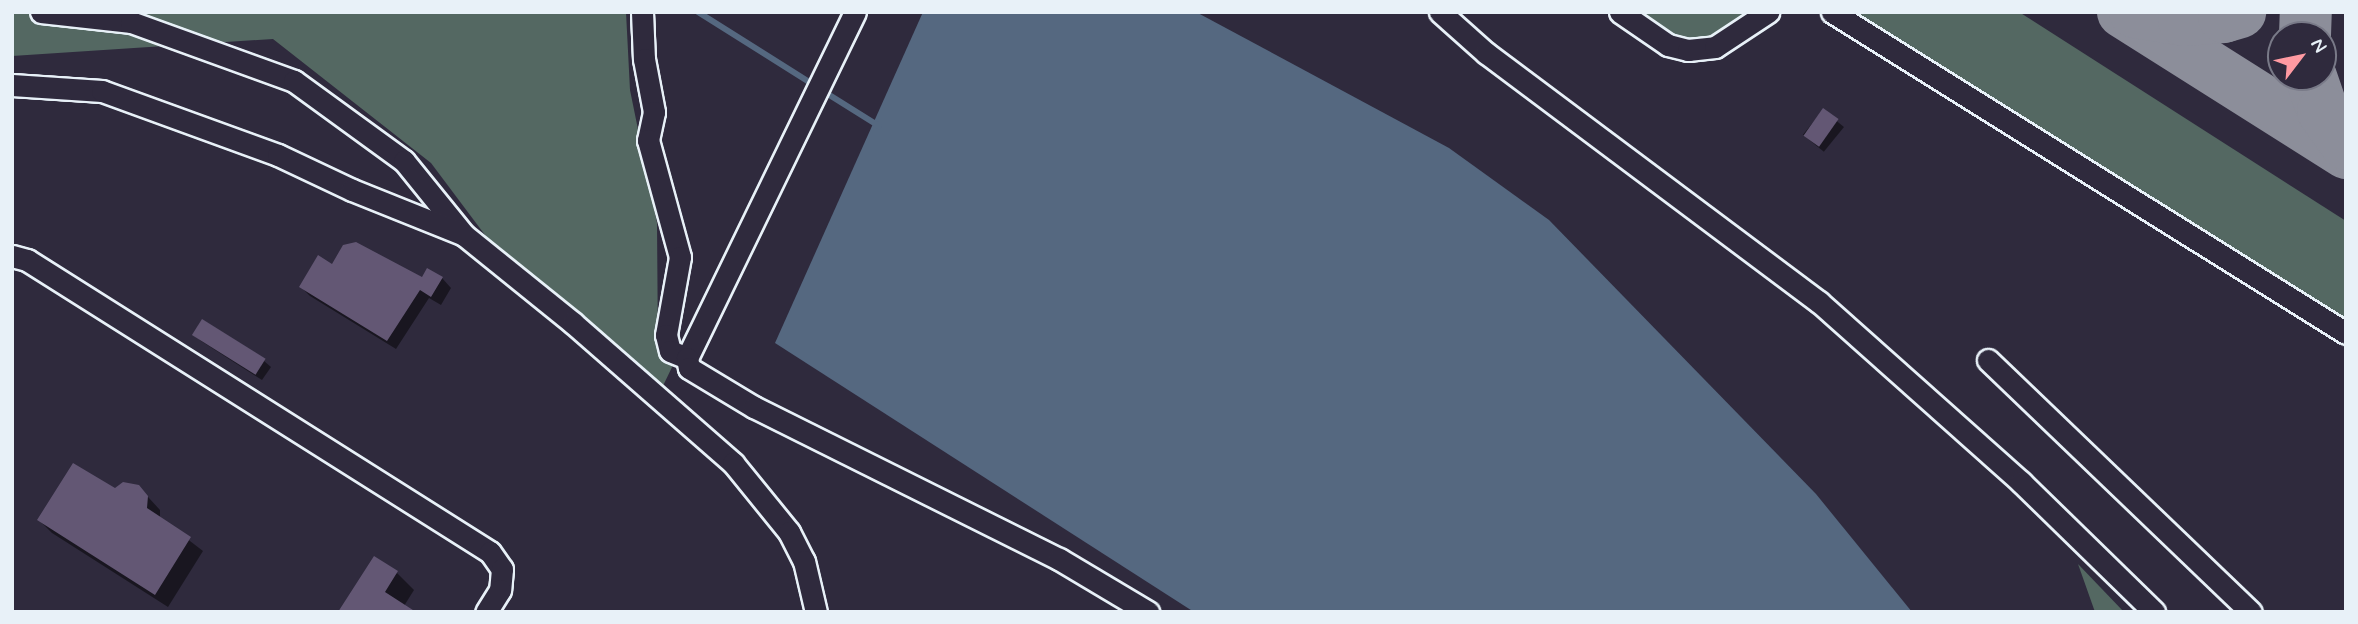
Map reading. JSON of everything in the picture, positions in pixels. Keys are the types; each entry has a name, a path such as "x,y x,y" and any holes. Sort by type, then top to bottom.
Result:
{"street":[{"path":"41,12 131,22 294,81 404,161 464,235 573,323 733,463 789,532 804,561 816,612"},
{"path":"642,12 644,59 654,111 648,140 680,257 666,335 670,351 687,358"},
{"path":"855,12 687,358 689,368 754,407 1059,559 1148,612"},
{"path":"1441,12 1486,53 1819,302 2021,482 2154,612"},
{"path":"1620,12 1668,45 1688,50 1714,47 1768,12"},
{"path":"1832,12 2346,333"},
{"path":"12,85 102,91 278,155 352,190 464,235"},
{"path":"12,256 27,260 489,552 502,569 500,590 486,612"},
{"path":"1988,360 2250,612"}],"green space":[{"path":"12,12 626,12 630,90 657,223 658,351 675,361 660,392 491,243 431,163 273,39 12,56"},
{"path":"1632,12 1751,12 1719,38 1683,43"},
{"path":"1847,12 2019,12 2346,221 2346,325"},
{"path":"2078,564 2124,612 2095,612"}],"water":[{"path":"923,12 1196,12 1449,148 1549,220 1816,494 1912,612 1194,612 775,343"}],"building":[{"path":"1823,108 1839,119 1819,147 1803,136"},
{"path":"356,242 422,277 427,268 443,277 431,297 420,290 387,341 299,287 318,255 332,264 343,245"},
{"path":"202,319 266,359 256,375 192,335"},
{"path":"73,463 115,488 123,482 139,485 148,496 147,508 191,537 155,595 37,520"},
{"path":"374,556 398,571 385,592 416,612 338,612"}],"waterway":[{"path":"698,12 814,85"},
{"path":"823,91 879,126"}],"taxiway":[{"path":"2123,12 2346,153"},
{"path":"2135,12 2184,20 2224,17 2240,12"},
{"path":"2306,12 2306,21"},
{"path":"2316,91 2323,111 2346,144"}]}
